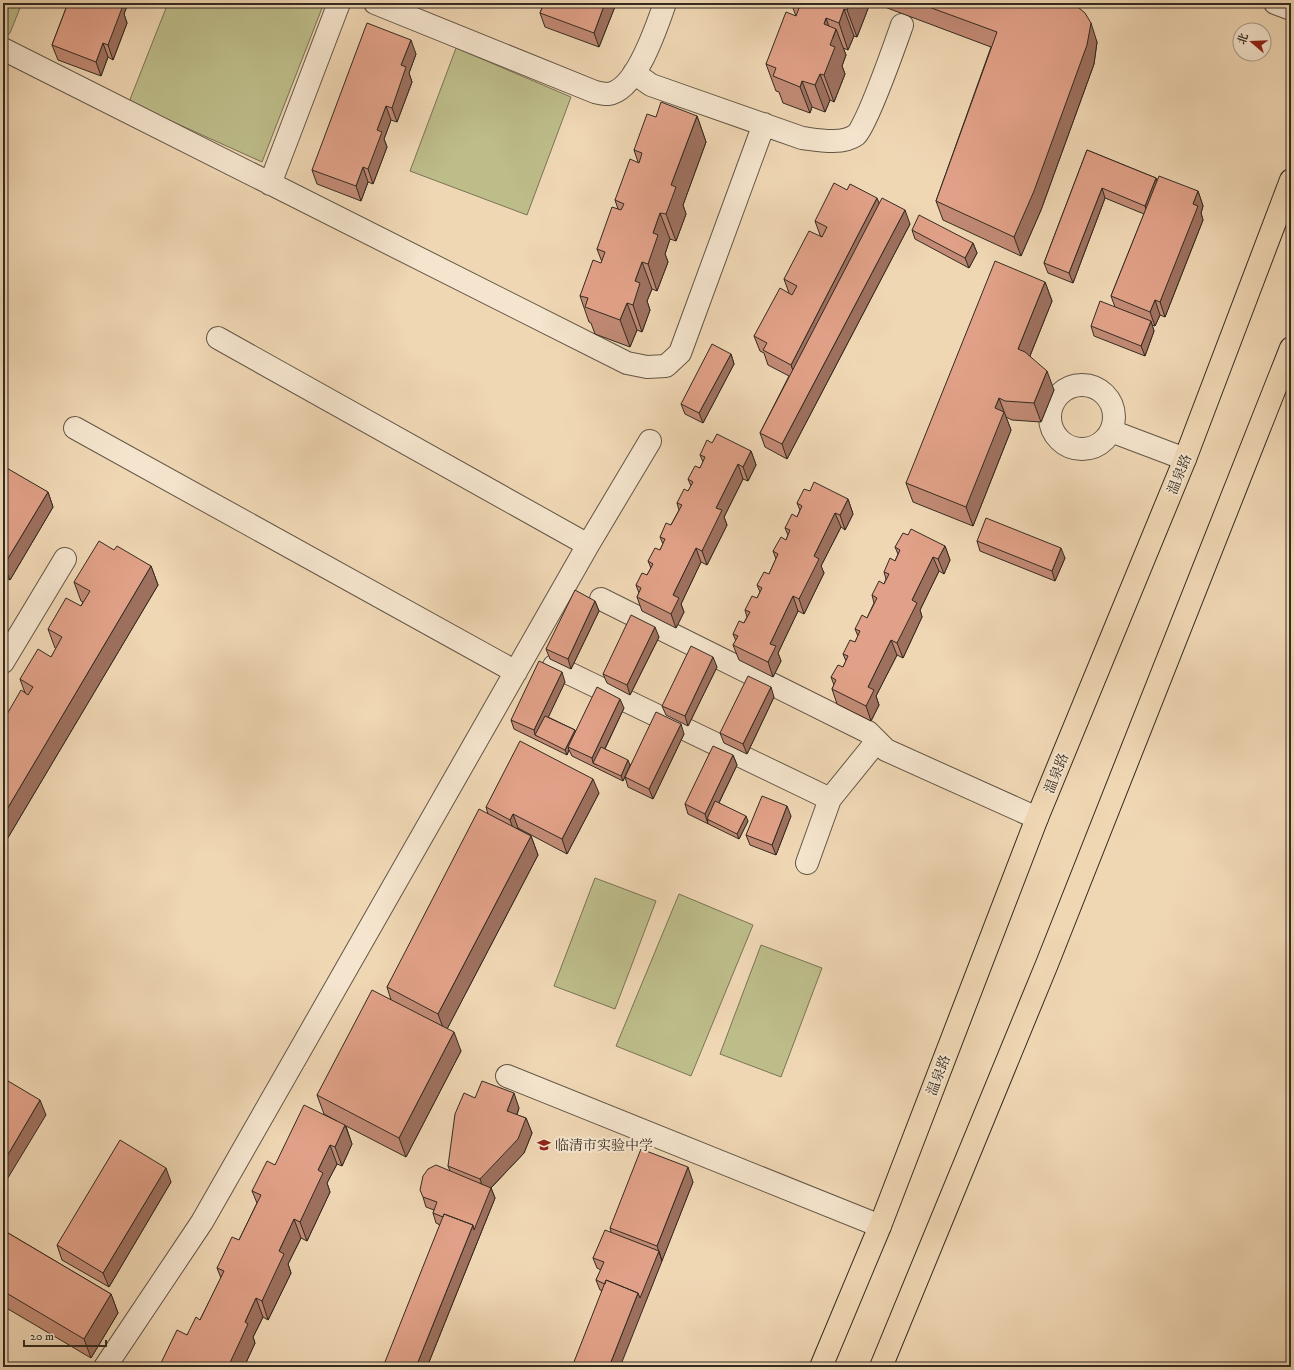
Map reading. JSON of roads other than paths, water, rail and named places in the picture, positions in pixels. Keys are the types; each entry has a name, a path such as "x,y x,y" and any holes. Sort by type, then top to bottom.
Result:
{"main road":[{"name":"温泉路","path":"821,1367 880,1226 1037,818 1185,459 1291,180"},
{"path":"881,1367 1048,964 1291,348"}],"street":[{"path":"270,184 339,3"},
{"path":"375,3 596,92 609,94 624,86 634,73 650,42 665,3"},
{"path":"1275,3 1291,9"},
{"path":"634,73 652,85 802,138 832,140 845,139 857,134 867,118 902,25"},
{"path":"3,49 627,363 647,367 666,366 680,354 764,124"},
{"path":"218,338 588,545"},
{"path":"75,428 516,672"},
{"path":"1111,430 1185,459"},
{"path":"105,1367 202,1222 588,545 650,441"},
{"path":"3,662 65,560"},
{"path":"601,599 868,732 886,750 1037,818"},
{"path":"554,666 830,799"},
{"path":"807,863 830,799 876,741"},
{"path":"507,1076 880,1226"}],"place":[{"name":"临清市实验中学","path":"544,1145"}]}
